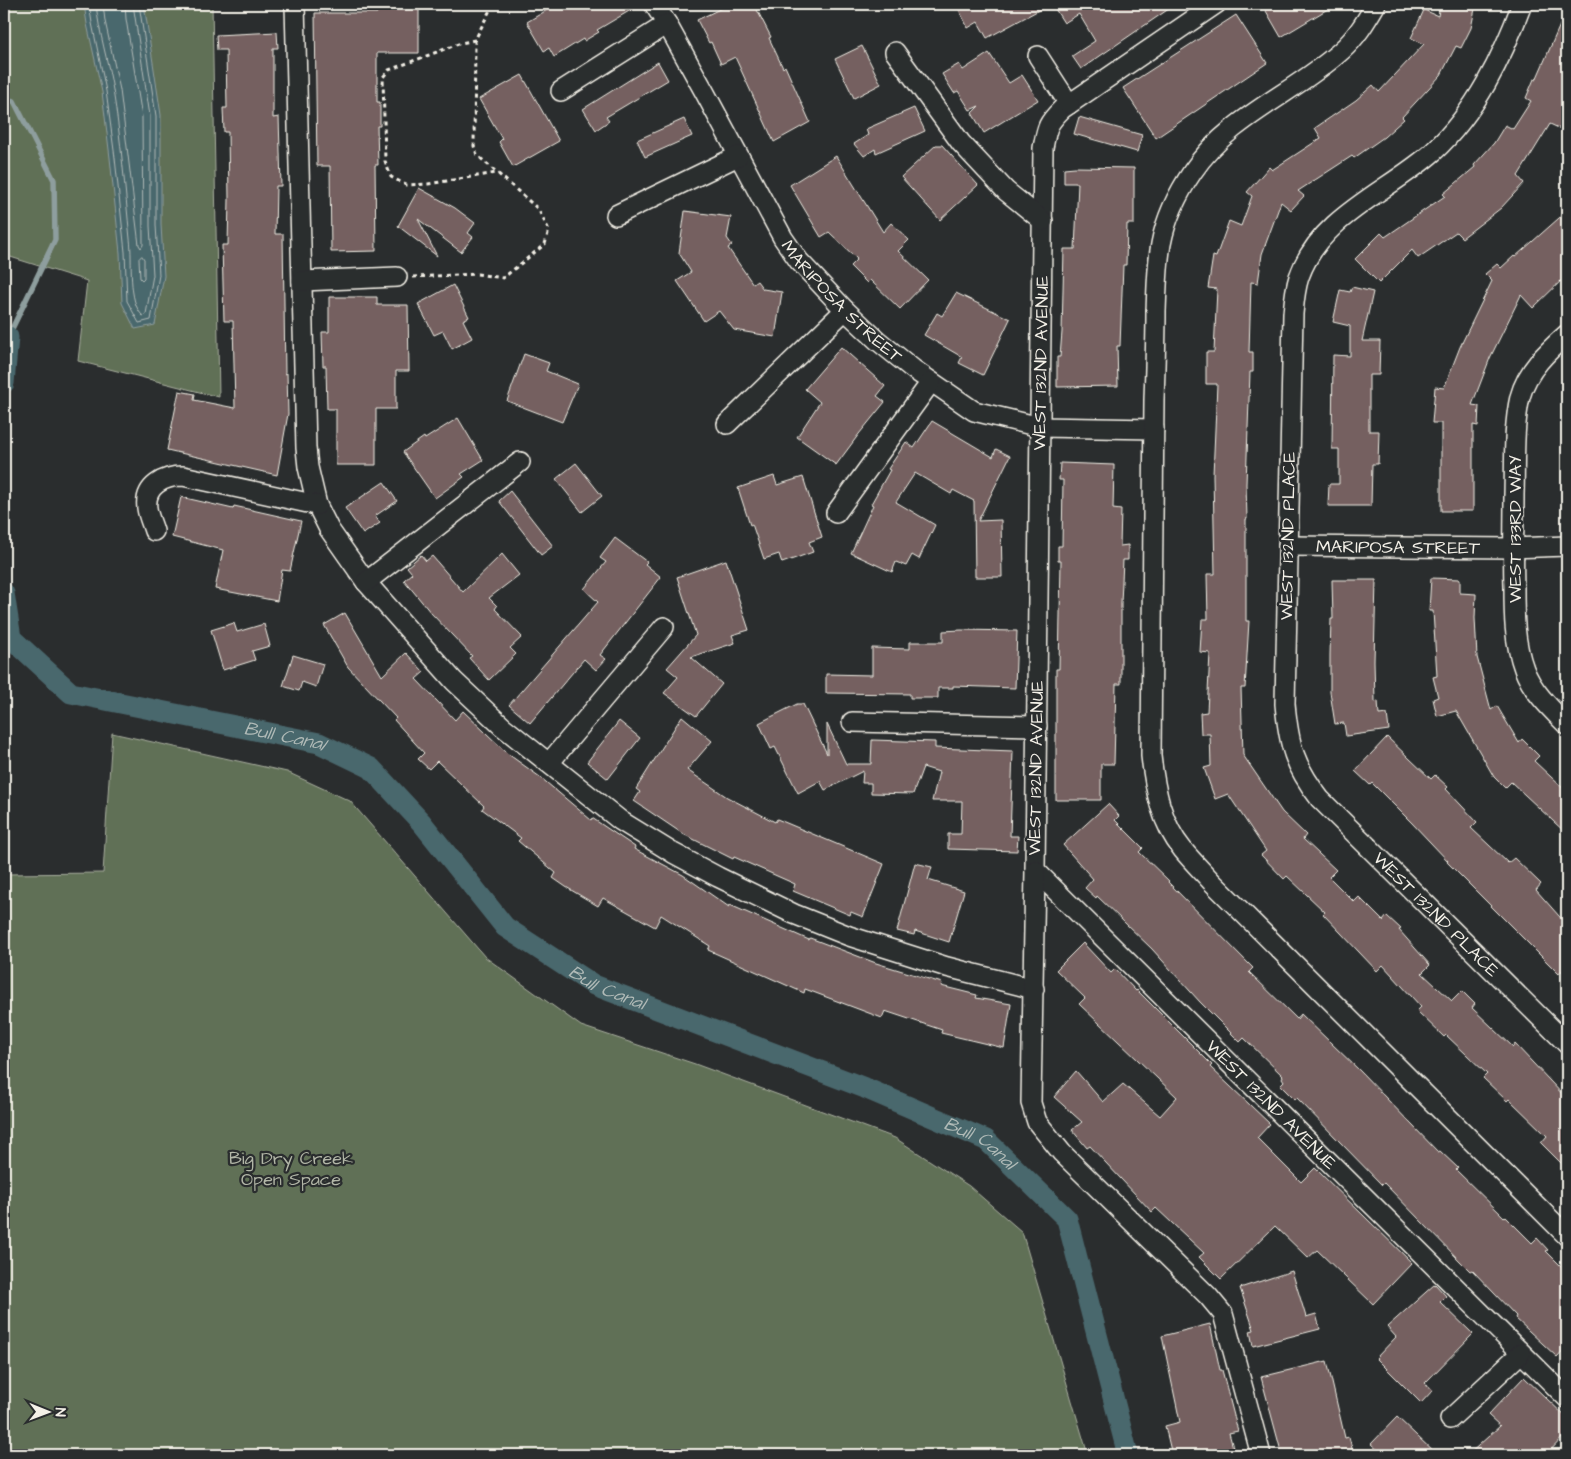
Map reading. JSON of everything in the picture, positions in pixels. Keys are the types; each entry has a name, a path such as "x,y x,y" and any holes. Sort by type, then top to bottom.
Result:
{"street":[{"path":"295,4 308,467 317,506 329,529 366,582 454,681 502,726 621,821 673,853 794,914 849,936 947,967 1034,989"},
{"name":"MARIPOSA STREET","path":"654,4 667,24 783,238 799,260 845,310 876,340 931,382 974,411 1040,427 1154,429"},
{"name":"WEST 132ND AVENUE","path":"1216,4 1062,109 1046,129 1044,148 1035,870 1567,1398"},
{"path":"1376,4 1365,24 1342,50 1232,130 1214,146 1196,166 1172,206 1166,224 1158,266 1154,429 1151,756 1158,799 1165,820 1182,849 1212,882 1567,1236"},
{"name":"WEST 132ND PLACE","path":"1522,4 1500,59 1467,113 1433,152 1333,226 1317,244 1303,269 1295,295 1293,314 1285,704 1291,748 1305,779 1320,799 1567,1044"},
{"path":"561,92 667,24"},
{"path":"895,52 961,143 1006,191 1043,221"},
{"path":"1038,56 1069,104"},
{"path":"616,215 738,156"},
{"path":"302,281 397,277"},
{"path":"727,424 845,310"},
{"name":"WEST 133RD WAY","path":"1567,334 1546,353 1530,375 1521,396 1516,430 1513,548 1516,632 1523,667 1536,692 1567,725"},
{"path":"836,513 931,382"},
{"path":"366,582 520,462"},
{"path":"154,531 147,507 148,498 153,486 172,476 183,476 317,506"},
{"name":"MARIPOSA STREET","path":"1288,546 1513,548 1567,546"},
{"path":"549,763 664,627"},
{"path":"852,722 1037,726"},
{"path":"1035,870 1031,1103 1037,1122 1062,1153 1208,1296 1223,1314 1261,1455"},
{"path":"1450,1419 1521,1353"}],"path":[{"path":"397,277 477,274 503,278 545,244 549,230 538,209 477,155 474,146 475,40 493,4"},
{"path":"475,40 461,43 389,70 383,77 385,161 391,177 406,185 428,184 496,173"}],"green space":[{"path":"4,4 212,4 219,397 78,361 87,281 4,255"},
{"name":"Big Dry Creek Open Space","path":"112,733 287,772 350,801 485,957 581,1026 695,1064 895,1138 969,1186 1022,1232 1088,1455 4,1455 4,874 103,873"}],"water":[{"path":"84,4 144,4 161,115 161,225 164,276 155,325 135,329 122,303 120,253 102,92"}],"building":[{"path":"557,4 641,4 597,30 599,32 584,41 583,39 554,57 549,48 544,51 527,22"},
{"path":"730,4 754,4 810,122 774,142 735,57 721,64 711,42 709,43 697,20"},
{"path":"970,4 1050,4 987,38 978,22 968,28 959,10"},
{"path":"1052,4 1176,4 1081,69 1072,56 1095,41 1079,14 1064,23"},
{"path":"1262,4 1336,4 1281,37"},
{"path":"1440,4 1476,4 1471,28 1461,48 1456,46 1441,75 1402,117 1404,119 1384,137 1354,158 1352,156 1298,191 1304,196 1291,210 1281,202 1262,254 1258,283 1251,282 1249,352 1253,352 1253,372 1250,372 1246,484 1246,621 1249,621 1245,688 1241,688 1243,755 1282,812 1306,835 1303,839 1336,870 1329,877 1354,902 1359,897 1383,921 1387,916 1401,929 1399,930 1430,965 1422,973 1452,1001 1462,991 1475,1004 1472,1008 1513,1047 1515,1044 1567,1099 1567,1169 1541,1143 1547,1136 1509,1099 1507,1101 1483,1078 1487,1074 1446,1035 1444,1037 1417,1011 1421,1007 1383,965 1377,971 1323,914 1325,912 1287,876 1284,879 1261,855 1266,851 1228,794 1215,799 1204,768 1211,766 1210,734 1201,734 1200,713 1207,712 1210,653 1200,652 1202,619 1208,619 1207,574 1215,574 1213,475 1217,384 1206,384 1206,352 1214,352 1217,289 1208,288 1213,256 1216,257 1229,221 1241,226 1252,196 1247,192 1269,167 1272,170 1321,138 1315,128 1356,100 1373,85 1379,92 1424,44 1411,38 1424,10 1438,16"},
{"path":"377,8 419,8 419,53 377,53 377,102 380,102 380,126 377,126 378,165 375,165 376,251 331,252 330,166 317,166 315,13 377,13"},
{"path":"1567,9 1567,132 1550,124 1518,176 1524,183 1501,208 1462,238 1456,232 1418,258 1412,250 1379,283 1355,259 1381,233 1385,237 1445,196 1443,194 1475,167 1474,165 1494,143 1505,125 1513,129 1531,101 1526,98 1534,79 1536,80"},
{"path":"1236,15 1267,63 1156,138 1123,88"},
{"path":"277,32 278,48 273,48 273,118 279,117 281,186 276,186 275,234 283,234 285,374 287,373 288,414 277,475 167,450 179,391 195,394 194,400 235,408 233,321 224,321 222,245 228,245 229,199 228,132 224,132 223,108 227,108 226,50 217,50 216,35"},
{"path":"862,46 881,84 854,98 835,59"},
{"path":"989,53 1009,83 1022,75 1038,100 984,133 972,113 979,106 970,110 958,91 954,93 942,74 959,64 963,70"},
{"path":"658,62 668,80 606,117 609,121 596,130 583,109"},
{"path":"522,75 559,141 513,167 499,142 502,139 479,99"},
{"path":"914,108 925,131 876,153 875,149 864,156 854,144 868,135 866,129"},
{"path":"1079,117 1142,135 1137,152 1074,134"},
{"path":"684,119 692,136 645,157 637,140"},
{"path":"936,145 942,145 978,185 940,220 901,177"},
{"path":"836,156 883,232 891,223 909,240 898,251 928,280 900,309 870,280 867,283 850,266 857,259 829,232 821,237 790,185"},
{"path":"1064,168 1134,168 1134,224 1127,224 1126,265 1123,265 1120,346 1117,346 1118,386 1057,387 1057,357 1060,357 1062,332 1064,249 1075,249 1078,183 1064,183"},
{"path":"419,188 455,208 475,223 468,233 473,237 461,252 418,219 437,256 398,226"},
{"path":"685,211 731,217 727,238 732,245 728,248 753,284 757,281 763,289 782,292 775,337 734,330 719,311 704,321 677,281 691,272 679,253"},
{"path":"1567,211 1567,275 1533,308 1521,295 1490,358 1472,405 1479,406 1478,426 1473,425 1473,511 1441,511 1441,423 1432,423 1435,387 1444,388 1460,347 1492,281 1485,274 1497,264 1501,268"},
{"path":"453,285 469,317 463,320 472,338 452,349 443,331 434,335 418,304"},
{"path":"1352,287 1373,292 1362,341 1380,341 1379,375 1369,375 1369,431 1379,431 1378,464 1372,464 1371,506 1328,506 1329,484 1339,484 1339,449 1332,449 1333,355 1350,356 1350,326 1333,322 1340,290 1350,292"},
{"path":"956,293 1010,319 983,375 959,363 962,357 924,335 937,313 942,316"},
{"path":"329,297 377,297 377,305 408,305 409,371 396,371 396,409 376,409 376,465 336,465 336,409 327,409 326,366 323,366 322,332 329,332"},
{"path":"841,347 885,386 877,396 885,402 836,465 797,437 820,402 805,389"},
{"path":"524,354 549,363 546,371 578,384 562,422 507,401"},
{"path":"458,418 483,460 461,474 464,477 435,498 403,452 424,437 425,439"},
{"path":"932,421 993,457 996,449 1010,456 978,521 1001,520 1002,577 975,577 974,501 953,490 951,494 915,473 896,502 935,525 919,559 912,555 906,566 896,562 892,572 851,553 873,505 871,504 890,470 888,469 906,442 914,448"},
{"path":"576,463 602,496 582,512 556,479"},
{"path":"1060,463 1114,465 1113,509 1121,510 1120,546 1128,545 1128,560 1123,560 1121,684 1116,684 1114,764 1101,764 1101,800 1056,800 1056,669 1059,669 1061,561 1058,561 1058,546 1062,546 1063,480 1059,480"},
{"path":"774,476 777,485 803,477 822,537 809,542 813,552 782,563 779,554 764,559 738,488"},
{"path":"384,482 397,501 375,516 380,523 363,534 345,508"},
{"path":"510,491 553,546 541,555 499,501"},
{"path":"181,497 233,509 234,506 301,521 290,571 282,570 277,601 215,589 223,550 172,537"},
{"path":"615,538 647,562 645,564 661,577 600,655 606,659 596,670 584,659 530,723 509,705 598,602 584,589 606,562 600,558"},
{"path":"502,554 519,575 489,598 497,606 495,609 522,637 510,648 516,654 489,680 469,658 472,656 431,613 404,580 412,573 407,567 421,555 426,561 432,556 463,592"},
{"path":"726,560 749,630 732,635 735,643 691,657 722,684 696,716 664,693 678,677 667,668 696,635 677,577"},
{"path":"1431,578 1460,579 1460,593 1476,594 1477,657 1491,710 1497,706 1519,743 1522,739 1539,756 1534,761 1567,792 1567,834 1511,782 1505,788 1494,777 1456,711 1437,716 1433,699 1438,697 1433,677 1437,676 1433,611 1429,611"},
{"path":"1332,580 1376,580 1375,702 1378,701 1379,715 1387,714 1389,730 1346,736 1344,723 1335,724 1330,692 1331,619 1333,619"},
{"path":"345,613 382,676 406,653 424,672 416,679 455,720 463,711 508,754 540,777 591,820 592,818 635,847 634,849 683,875 729,907 730,905 809,940 810,938 876,963 942,983 941,986 977,995 976,998 1011,1004 1004,1048 941,1033 942,1030 885,1011 882,1018 805,989 804,993 708,950 710,946 661,915 655,927 603,898 598,906 566,887 553,878 556,873 518,841 521,838 482,809 484,806 437,761 429,769 418,759 424,753 394,720 396,718 348,667 324,625"},
{"path":"234,623 237,632 264,624 270,646 252,651 255,660 223,670 211,630"},
{"path":"943,631 1017,631 1015,688 953,686 953,688 938,688 938,698 910,698 910,694 826,693 826,674 872,675 872,648 910,649 910,642 943,642"},
{"path":"293,655 323,664 316,687 302,682 299,691 283,686"},
{"path":"797,704 803,704 827,754 827,724 846,764 871,764 872,740 935,742 935,748 1013,751 1010,836 1018,836 1017,851 948,849 948,834 961,834 962,801 932,801 939,772 923,767 913,794 871,793 871,783 862,783 863,771 825,790 820,781 798,793 775,747 771,749 759,723"},
{"path":"682,716 712,741 687,770 727,797 775,822 777,819 884,864 863,917 851,912 850,915 793,891 795,884 734,857 733,859 683,834 634,801 640,792 636,789"},
{"path":"619,721 640,738 608,779 587,762"},
{"path":"1387,737 1431,779 1435,775 1448,787 1446,789 1477,822 1471,828 1508,863 1514,858 1541,884 1536,890 1567,925 1567,965 1559,974 1447,862 1372,783 1370,785 1355,771"},
{"path":"1108,804 1119,816 1115,820 1143,848 1139,852 1253,968 1249,972 1297,1019 1301,1014 1360,1071 1438,1152 1440,1151 1458,1168 1456,1170 1504,1217 1532,1243 1537,1238 1548,1250 1546,1251 1567,1272 1567,1346 1557,1357 1515,1318 1516,1316 1472,1270 1470,1271 1384,1183 1382,1185 1297,1098 1295,1100 1280,1085 1284,1081 1283,1076 1244,1038 1240,1042 1200,1002 1152,949 1097,896 1096,898 1085,888 1093,879 1063,845"},
{"path":"915,863 932,867 928,880 964,891 949,942 915,931 914,935 897,931"},
{"path":"1083,943 1111,973 1115,969 1137,990 1212,1065 1210,1067 1270,1124 1257,1138 1301,1182 1315,1168 1412,1263 1373,1304 1317,1250 1308,1258 1275,1226 1221,1279 1199,1257 1204,1253 1156,1208 1152,1212 1090,1146 1087,1148 1072,1130 1082,1122 1054,1097 1076,1071 1103,1102 1123,1084 1160,1116 1177,1097 1079,1004 1085,998 1056,970"},
{"path":"1292,1271 1306,1317 1316,1314 1320,1329 1253,1346 1250,1331 1254,1330 1240,1288"},
{"path":"1435,1284 1446,1296 1440,1302 1473,1334 1425,1383 1433,1390 1421,1403 1376,1358 1396,1337 1387,1327"},
{"path":"1210,1324 1220,1370 1222,1370 1238,1431 1229,1433 1235,1455 1172,1455 1165,1426 1180,1422 1162,1336"},
{"path":"1327,1361 1345,1438 1349,1437 1353,1452 1338,1455 1282,1455 1261,1377"},
{"path":"1524,1377 1567,1418 1567,1433 1546,1455 1468,1455 1500,1426 1488,1415"},
{"path":"1397,1417 1437,1455 1383,1455 1371,1444"}],"waterway":[{"path":"4,99 14,101 54,180 55,240 8,337 4,338"},
{"name":"Bull Canal","path":"4,383 8,337"},
{"name":"Bull Canal","path":"4,593 11,638 71,693 319,743 371,768 422,823 505,927 594,985 865,1088 986,1140 1067,1219 1128,1455"}]}
